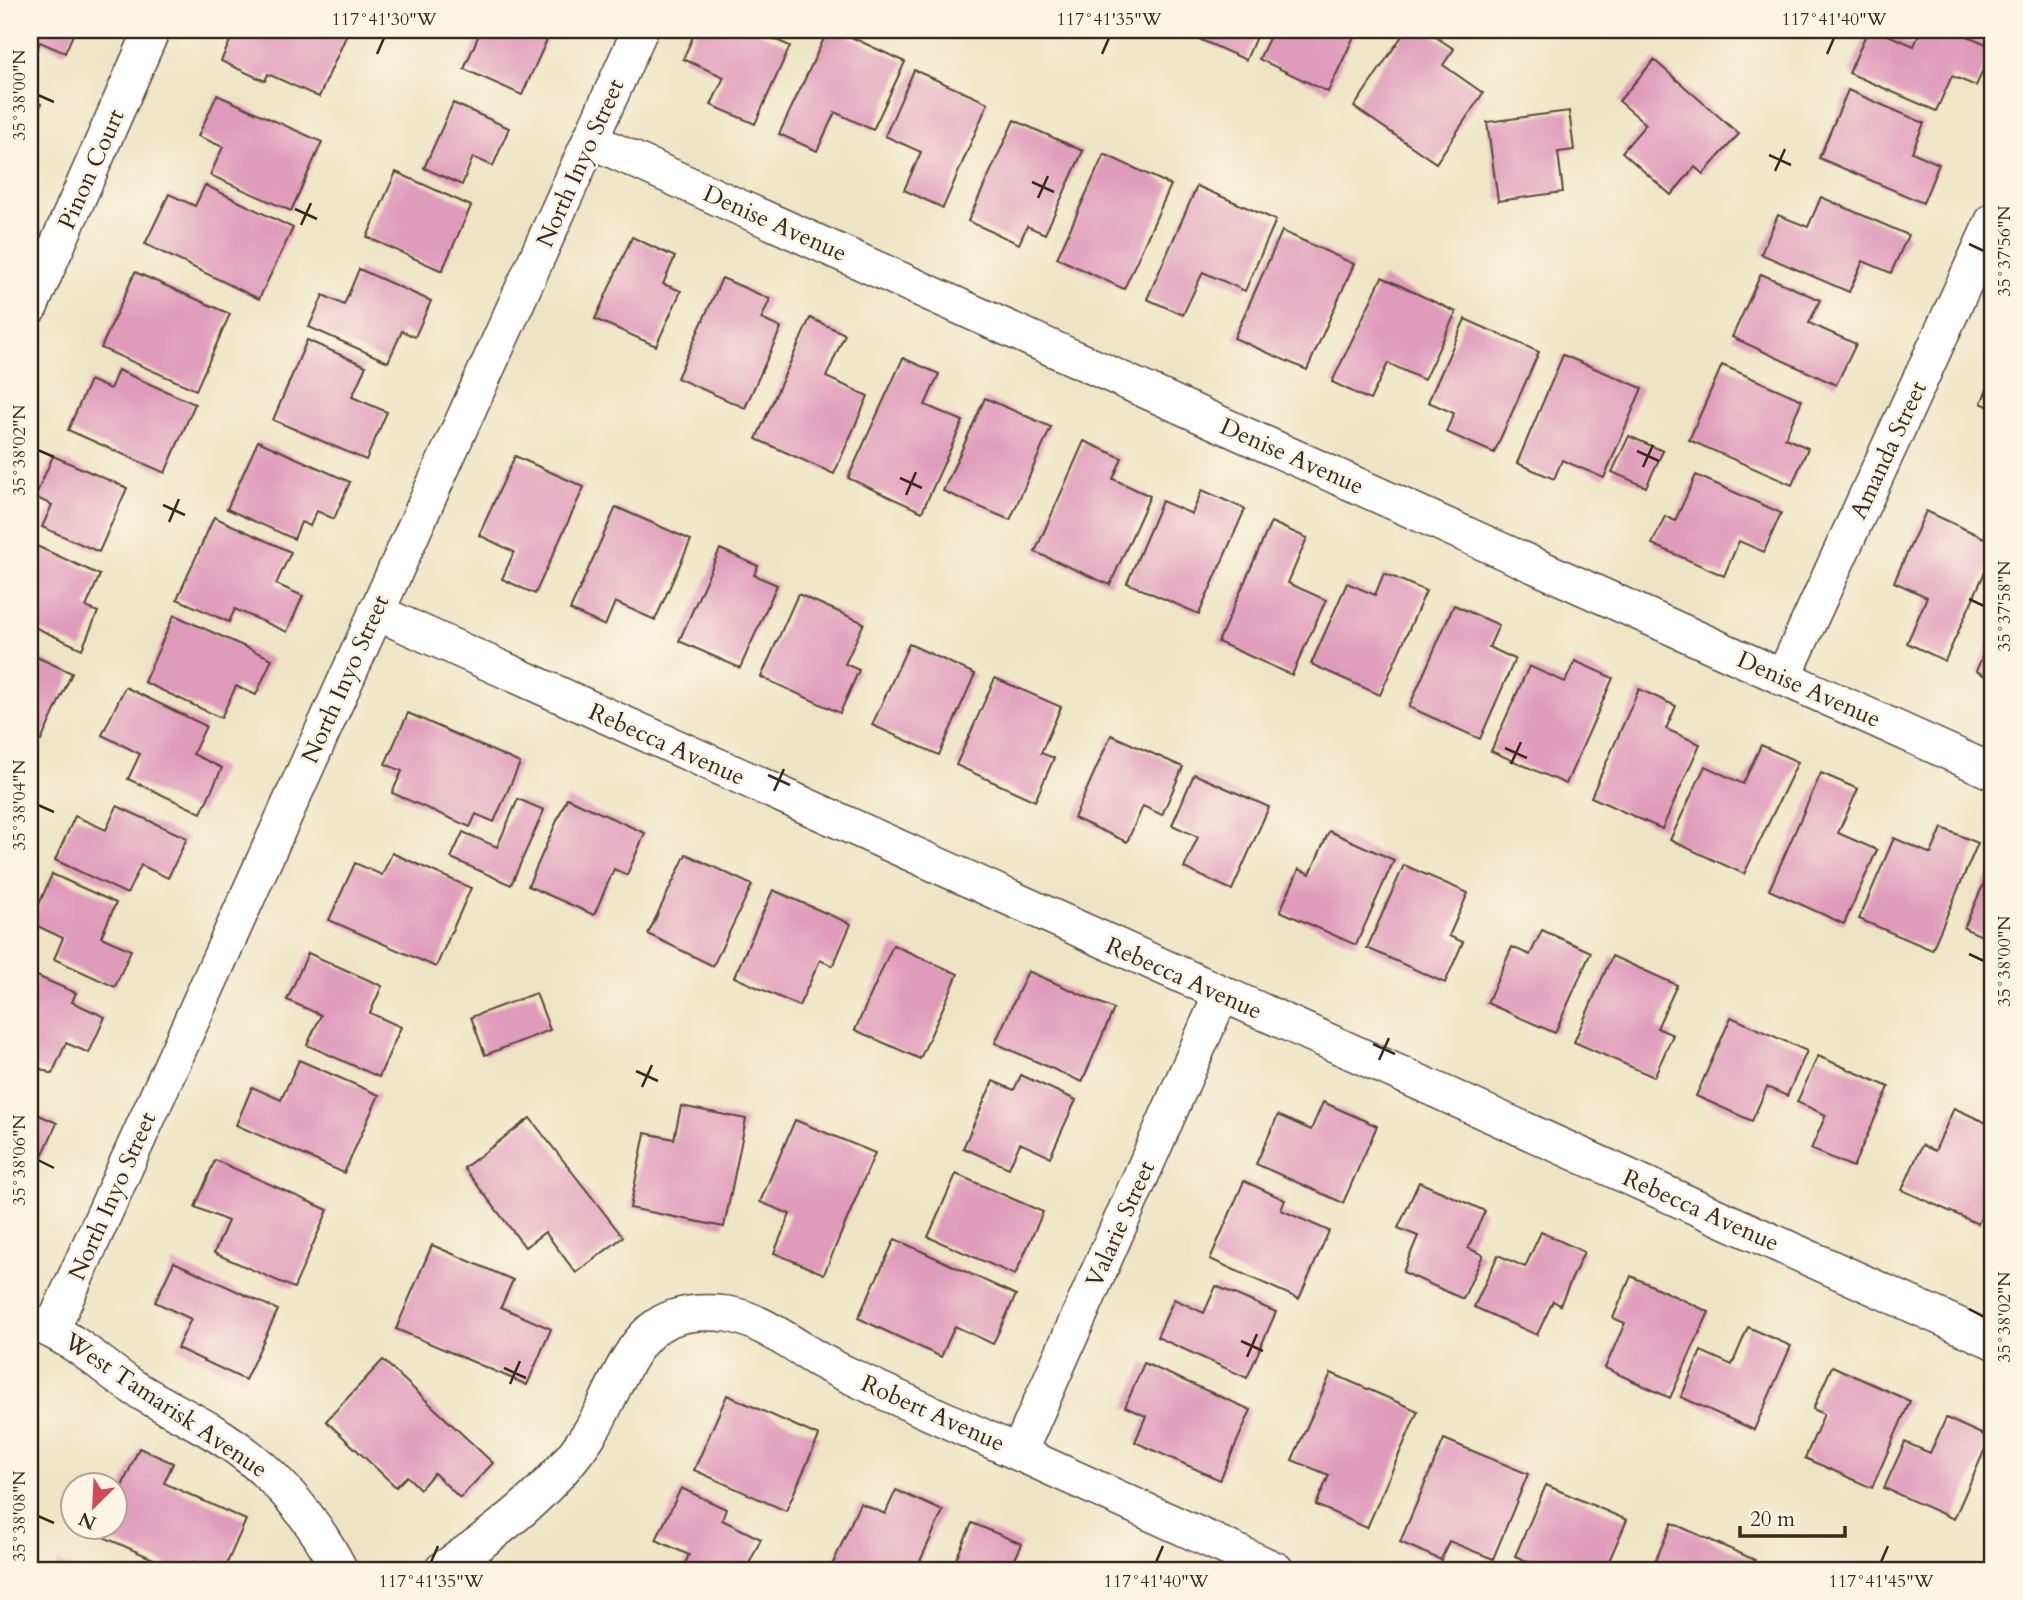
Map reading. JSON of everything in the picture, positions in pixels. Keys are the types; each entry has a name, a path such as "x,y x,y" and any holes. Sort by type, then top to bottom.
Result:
{"street":[{"name":"Pinon Court","path":"30,307 152,30"},
{"name":"North Inyo Street","path":"41,1325 376,612 640,30"},
{"name":"Denise Avenue","path":"590,140 1993,772"},
{"name":"Amanda Street","path":"1783,678 1993,221"},
{"name":"Rebecca Avenue","path":"376,612 1993,1341"},
{"name":"Valarie Street","path":"1019,1452 1221,995"},
{"name":"Robert Avenue","path":"442,1570 510,1521 554,1480 589,1434 636,1350 652,1329 685,1313 730,1314 783,1337 818,1360 878,1389 1276,1570"},
{"name":"West Tamarisk Avenue","path":"41,1325 135,1388 222,1438 270,1474 327,1544 340,1570"}],"building":[{"path":"30,30 75,30 65,53 40,42 30,67"},
{"path":"235,30 348,32 319,97 268,74 265,81 221,61"},
{"path":"481,30 551,31 522,95 464,69"},
{"path":"696,30 753,30 790,46 755,124 711,105 724,77 683,59"},
{"path":"828,30 836,30 905,62 873,130 835,112 817,151 779,134"},
{"path":"1179,30 1259,30 1246,60"},
{"path":"1273,30 1357,30 1328,92 1259,59"},
{"path":"1406,30 1425,30 1454,49 1443,65 1483,93 1436,163 1354,107"},
{"path":"1675,30 1710,30 1711,31 1677,37"},
{"path":"1868,30 1876,30 1914,46 1921,30 1954,30 1993,47 1976,86 1952,76 1936,111 1849,73"},
{"path":"1654,60 1739,134 1703,174 1695,167 1671,195 1622,152 1646,124 1619,101"},
{"path":"914,70 988,103 943,208 904,190 921,152 885,136"},
{"path":"1848,90 1924,123 1912,152 1939,164 1923,203 1819,158"},
{"path":"217,95 322,142 291,211 210,175 223,147 198,136"},
{"path":"30,99 41,104 30,130"},
{"path":"453,103 509,128 493,166 473,157 462,185 424,168"},
{"path":"1569,111 1574,150 1558,152 1563,192 1498,201 1487,122"},
{"path":"1014,120 1083,151 1045,234 1027,226 1019,244 968,221"},
{"path":"1104,154 1171,185 1124,289 1057,258"},
{"path":"396,172 471,206 442,271 367,237"},
{"path":"205,185 293,228 259,299 145,244 169,194 195,206"},
{"path":"1197,186 1276,220 1245,291 1203,272 1183,315 1147,299"},
{"path":"1821,197 1908,235 1891,273 1863,261 1849,292 1761,254 1778,215 1808,227"},
{"path":"1282,231 1354,264 1307,370 1234,338"},
{"path":"632,237 675,257 663,284 681,291 656,346 595,319"},
{"path":"359,269 431,301 415,337 402,331 388,362 309,327 323,295 344,305"},
{"path":"135,272 230,314 196,390 101,348"},
{"path":"1761,274 1820,300 1809,323 1856,344 1836,385 1732,337"},
{"path":"1382,277 1456,312 1424,380 1388,363 1370,400 1332,382"},
{"path":"722,278 770,299 761,319 781,328 745,408 677,378"},
{"path":"810,318 845,334 826,377 868,396 834,474 756,439"},
{"path":"1465,319 1539,352 1494,453 1446,432 1454,413 1428,402"},
{"path":"307,340 366,366 352,397 387,412 366,460 273,420"},
{"path":"1563,355 1642,388 1604,478 1562,460 1554,479 1517,463"},
{"path":"903,358 939,374 925,405 963,421 922,512 848,478"},
{"path":"1722,365 1802,400 1785,438 1808,448 1792,485 1689,440"},
{"path":"118,370 195,404 165,473 68,430 90,380 110,389"},
{"path":"1993,376 1993,409 1981,403"},
{"path":"985,398 1051,427 1010,520 943,491"},
{"path":"1629,436 1663,451 1646,487 1612,472"},
{"path":"258,441 350,482 334,519 317,511 310,526 301,522 294,539 227,509"},
{"path":"1084,441 1122,458 1113,479 1150,496 1110,585 1035,552"},
{"path":"53,456 127,488 99,552 42,527 52,505 35,497"},
{"path":"515,456 584,487 535,594 502,579 514,552 479,535"},
{"path":"1696,475 1781,513 1764,552 1739,541 1724,576 1652,544 1665,516 1675,521"},
{"path":"1202,490 1245,509 1199,614 1127,583 1162,501 1192,514"},
{"path":"616,507 691,540 655,620 615,602 605,626 570,610"},
{"path":"1926,511 1993,542 1993,554 1945,661 1907,643 1927,597 1894,582"},
{"path":"214,517 291,552 276,584 303,596 287,632 235,609 229,622 177,599"},
{"path":"1271,522 1307,538 1288,583 1326,600 1292,675 1218,642"},
{"path":"30,543 100,575 86,607 98,612 82,649 30,625"},
{"path":"720,549 758,566 754,575 777,585 740,668 679,641"},
{"path":"1384,573 1426,591 1380,695 1311,664 1347,583 1375,595"},
{"path":"798,594 864,623 845,664 859,670 840,713 761,677"},
{"path":"1454,605 1499,625 1489,647 1515,659 1480,739 1409,707"},
{"path":"174,615 272,659 256,695 236,686 221,718 144,682"},
{"path":"1993,633 1993,680 1976,671"},
{"path":"909,644 975,674 939,755 872,725"},
{"path":"30,654 72,673 41,741 30,736"},
{"path":"1575,661 1613,678 1566,784 1491,751 1529,666 1565,682"},
{"path":"995,678 1061,707 1041,753 1054,758 1035,801 956,765"},
{"path":"125,687 206,726 193,754 222,768 201,813 128,779 140,754 102,735"},
{"path":"1639,689 1676,706 1666,729 1700,744 1662,829 1591,797"},
{"path":"408,713 520,763 494,822 476,814 470,827 392,793 402,771 385,764"},
{"path":"1111,735 1183,767 1162,815 1143,806 1127,842 1074,818"},
{"path":"1761,745 1798,762 1744,874 1670,840 1705,766 1743,784"},
{"path":"1821,773 1858,789 1838,833 1877,850 1844,924 1769,890"},
{"path":"1194,774 1269,807 1232,890 1184,868 1198,837 1172,825"},
{"path":"567,798 645,833 627,875 614,869 594,915 528,886"},
{"path":"518,799 544,810 511,885 451,858 463,832 497,847"},
{"path":"117,806 187,838 168,878 141,865 127,894 55,860 75,816 106,830"},
{"path":"1942,828 1978,843 1932,950 1859,919 1894,838 1931,854"},
{"path":"1329,831 1394,860 1356,945 1280,911 1299,869 1310,874"},
{"path":"392,853 471,888 436,967 329,920 355,863 382,875"},
{"path":"686,854 752,885 713,966 648,934"},
{"path":"1404,865 1468,893 1449,936 1463,942 1445,983 1367,948"},
{"path":"52,874 116,903 101,937 131,950 115,987 54,959 63,938 31,923"},
{"path":"1987,876 1993,879 1993,941 1964,928"},
{"path":"773,890 851,924 833,966 820,960 799,1006 734,977"},
{"path":"1542,930 1591,952 1555,1033 1487,1003 1512,947 1530,955"},
{"path":"893,945 958,974 920,1059 855,1030"},
{"path":"308,953 382,986 370,1013 401,1027 379,1077 307,1045 321,1015 287,1000"},
{"path":"1612,956 1677,985 1657,1028 1673,1035 1654,1077 1574,1042"},
{"path":"1028,971 1114,1009 1082,1082 995,1043"},
{"path":"37,976 76,993 72,1002 105,1017 89,1053 66,1043 52,1074 30,1064 30,992"},
{"path":"536,993 550,1030 485,1055 471,1017"},
{"path":"1731,1017 1807,1051 1787,1096 1767,1087 1752,1121 1696,1096"},
{"path":"1818,1056 1889,1087 1853,1167 1811,1149 1826,1115 1797,1102"},
{"path":"299,1060 379,1095 344,1173 236,1125 252,1087 281,1100"},
{"path":"30,1075 39,1079 30,1100"},
{"path":"1021,1075 1076,1100 1050,1157 1020,1143 1009,1168 963,1148 993,1081 1014,1090"},
{"path":"1323,1102 1377,1126 1343,1203 1256,1164 1278,1115 1311,1130"},
{"path":"681,1106 746,1119 724,1227 630,1208 645,1133 674,1139"},
{"path":"1954,1108 1993,1126 1993,1189 1978,1224 1902,1190 1922,1145 1935,1151"},
{"path":"30,1111 57,1123 39,1163 30,1159"},
{"path":"530,1118 623,1237 576,1273 545,1232 525,1247 464,1168"},
{"path":"795,1120 875,1153 824,1274 774,1253 790,1214 760,1202"},
{"path":"215,1160 328,1210 294,1288 214,1253 228,1221 195,1207"},
{"path":"956,1174 1043,1212 1015,1275 928,1237"},
{"path":"1244,1181 1285,1200 1281,1210 1329,1231 1299,1299 1210,1259"},
{"path":"1419,1182 1485,1211 1468,1248 1483,1255 1463,1299 1403,1272 1418,1236 1398,1228"},
{"path":"1541,1232 1584,1252 1560,1305 1553,1301 1537,1335 1474,1307 1498,1255 1525,1267"},
{"path":"895,1239 1016,1295 993,1344 955,1326 941,1357 858,1318"},
{"path":"432,1245 513,1280 501,1307 551,1329 527,1385 396,1329"},
{"path":"174,1262 278,1310 245,1380 177,1348 191,1319 155,1302"},
{"path":"1631,1276 1709,1312 1670,1398 1605,1368 1625,1323 1613,1318"},
{"path":"1216,1286 1276,1312 1247,1378 1157,1337 1174,1299 1204,1313"},
{"path":"1748,1327 1791,1346 1754,1430 1681,1397 1701,1351 1732,1365"},
{"path":"383,1360 493,1463 460,1498 434,1473 420,1489 407,1476 396,1487 326,1421"},
{"path":"1144,1363 1251,1410 1220,1480 1135,1442 1146,1416 1125,1407"},
{"path":"1832,1366 1910,1401 1872,1488 1805,1458 1824,1414 1813,1409"},
{"path":"1331,1373 1418,1411 1367,1528 1316,1505 1329,1475 1292,1460"},
{"path":"727,1395 819,1436 786,1511 694,1470"},
{"path":"1946,1418 1990,1438 1954,1519 1884,1488 1905,1442 1930,1453"},
{"path":"1444,1439 1528,1474 1493,1559 1449,1541 1441,1560 1400,1542"},
{"path":"139,1448 173,1463 164,1483 246,1520 224,1570 212,1570 193,1562 190,1570 178,1570 110,1540 130,1540 129,1470"},
{"path":"1546,1485 1627,1520 1605,1570 1548,1570 1515,1556"},
{"path":"681,1488 726,1509 722,1520 761,1539 746,1570 682,1570 689,1555 656,1540"},
{"path":"896,1490 943,1511 916,1570 830,1570 860,1503 885,1514"},
{"path":"972,1523 1022,1544 1010,1570 951,1570"},
{"path":"1672,1523 1755,1560 1751,1570 1651,1570"},
{"path":"58,1562 76,1570 54,1570"},
{"path":"1776,1564 1796,1569 1796,1570 1774,1570"}]}
